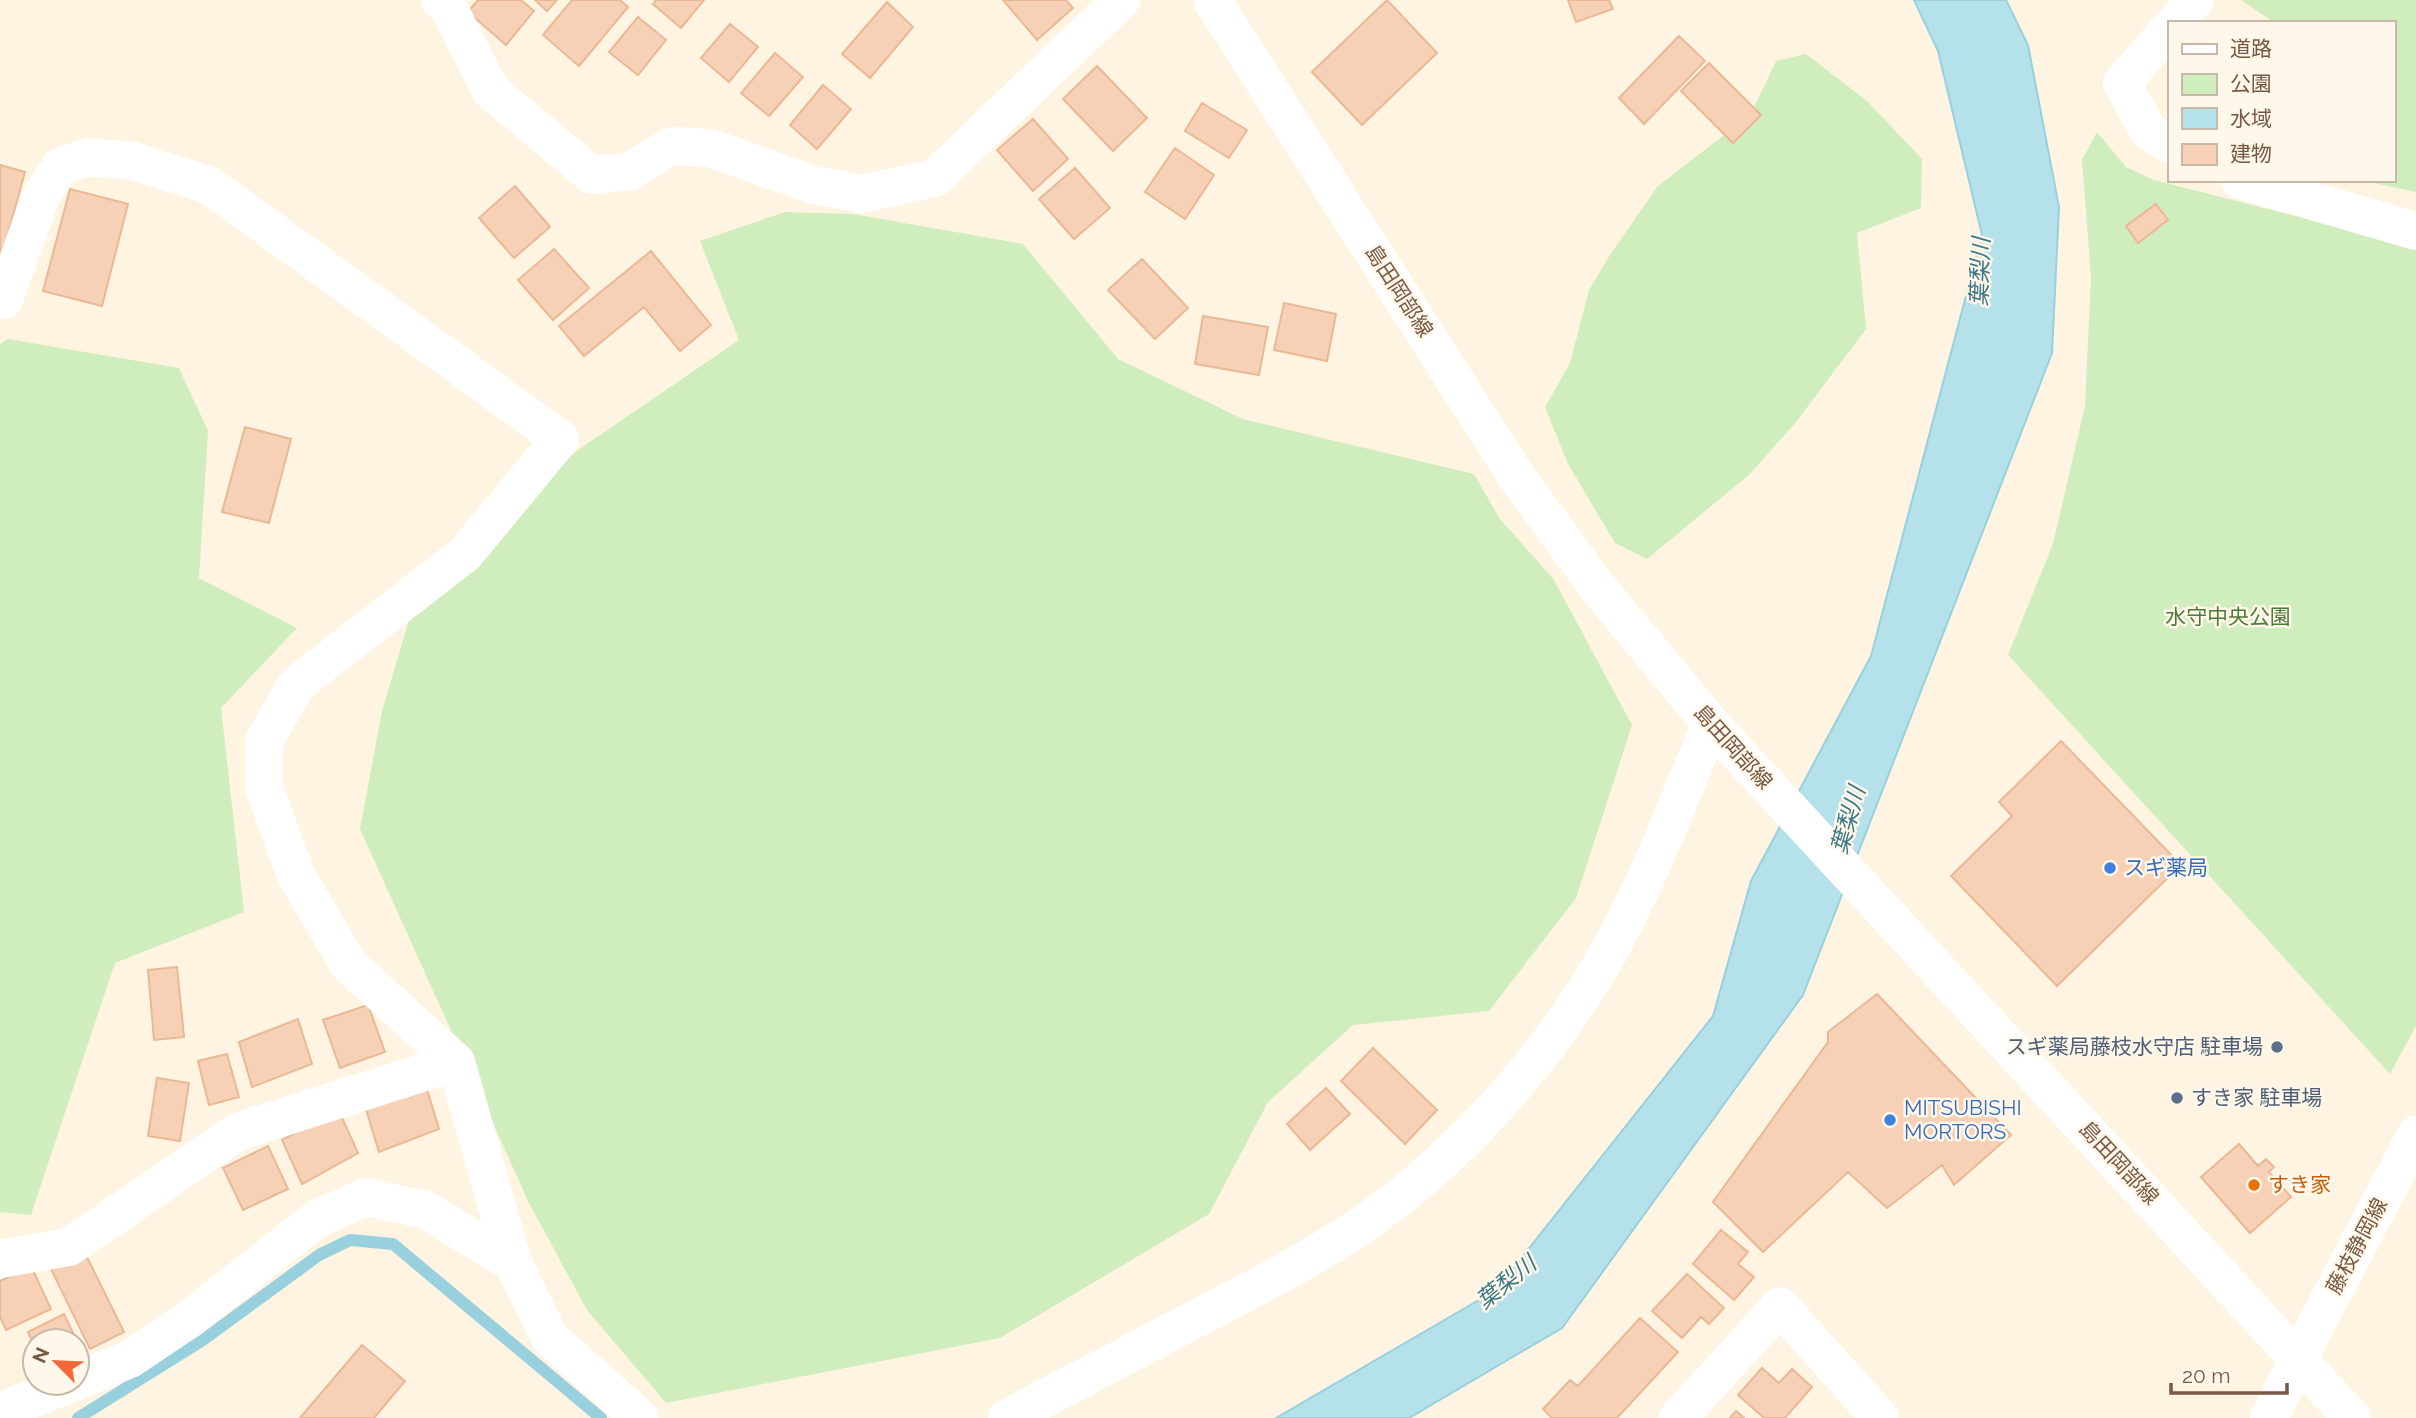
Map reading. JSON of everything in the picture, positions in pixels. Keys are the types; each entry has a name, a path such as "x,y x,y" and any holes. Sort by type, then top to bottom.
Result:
{"street":[{"path":"446,2 491,91 592,175 631,171 671,146 710,148 811,184 861,194 935,178 1121,0"},
{"name":"島田岡部線","path":"1213,0 1516,476 1599,589 1719,734 2299,1357 2352,1418"},
{"path":"2177,21 2195,0"},
{"path":"2168,30 2122,83 2148,130 2168,143"},
{"path":"4,300 41,196 61,166 89,157 133,161 209,185 560,439 465,554 297,684 264,741 264,788 296,875 349,965 456,1062 513,1263 550,1338 640,1418"},
{"path":"2247,182 2416,231"},
{"path":"1007,1418 1292,1268 1373,1217 1454,1149 1521,1079 1569,1015 1611,947 1719,734"},
{"path":"0,1259 69,1247 237,1132 456,1062"},
{"name":"藤枝静岡線","path":"2269,1418 2416,1135"},
{"path":"91,1375 130,1359 188,1320 318,1218 366,1197 426,1209 513,1263"},
{"path":"1678,1418 1780,1306 1880,1418"},
{"path":"0,1412 38,1397"}],"green space":[{"path":"2241,0 2416,0 2416,192 2369,182 2395,182 2395,21 2272,21"},
{"path":"1806,54 1867,101 1922,159 1921,208 1857,233 1866,329 1796,422 1750,474 1647,559 1615,543 1568,464 1545,407 1570,363 1589,290 1657,187 1751,114 1776,61"},
{"name":"水守中央公園","path":"2097,132 2126,167 2154,180 2402,243 2416,250 2416,1026 2390,1074 2008,655 2053,544 2085,406 2091,277 2082,160"},
{"path":"785,212 853,214 1023,244 1118,359 1243,419 1474,474 1500,519 1554,580 1632,725 1576,898 1489,1011 1353,1025 1268,1102 1209,1214 1000,1338 666,1403 587,1310 529,1203 360,829 382,711 423,573 581,448 739,340 700,241"},
{"path":"8,339 179,368 208,431 199,578 297,628 221,708 244,912 115,963 31,1215 0,1212 0,344"}],"water":[{"name":"葉梨川","path":"1914,0 2006,0 2028,45 2059,207 2052,353 1803,995 1562,1328 1409,1418 1276,1418 1496,1290 1713,1016 1751,881 1871,656 1982,235 1938,51"}],"building":[{"path":"478,0 521,0 534,11 506,45 468,12"},
{"path":"535,0 557,0 547,11"},
{"path":"572,0 620,0 628,7 579,66 543,35"},
{"path":"656,0 704,0 681,28 653,4"},
{"path":"1003,0 1066,0 1073,8 1037,40"},
{"path":"1387,0 1437,53 1362,125 1312,72"},
{"path":"1568,0 1609,0 1613,9 1576,22"},
{"path":"887,2 913,27 870,78 842,54"},
{"path":"638,17 666,40 638,75 609,52"},
{"path":"730,24 758,47 729,82 701,58"},
{"path":"1679,36 1705,61 1644,124 1619,98"},
{"path":"775,53 803,77 769,116 741,93"},
{"path":"1709,63 1761,115 1733,143 1681,91"},
{"path":"1097,66 1147,118 1113,151 1063,99"},
{"path":"823,85 851,109 817,149 790,125"},
{"path":"1202,103 1247,130 1229,158 1185,131"},
{"path":"1033,119 1068,159 1033,191 997,150"},
{"path":"1175,148 1214,175 1185,219 1145,192"},
{"path":"0,165 25,172 2,255 0,254"},
{"path":"1075,168 1110,208 1074,239 1039,199"},
{"path":"515,186 550,227 514,258 479,218"},
{"path":"70,189 128,204 102,306 43,291"},
{"path":"2156,204 2168,220 2138,243 2126,226"},
{"path":"554,249 589,288 553,320 518,280"},
{"path":"651,251 711,325 680,351 644,307 584,356 559,326"},
{"path":"1142,259 1188,308 1155,339 1108,290"},
{"path":"1284,303 1336,314 1327,361 1274,350"},
{"path":"1203,316 1268,327 1259,375 1195,364"},
{"path":"245,427 291,439 269,523 222,512"},
{"path":"2061,741 2181,865 2057,986 1951,876 2012,816 1999,802"},
{"path":"177,967 184,1037 154,1040 148,970"},
{"path":"1877,994 2011,1135 1954,1185 1942,1165 1887,1208 1848,1172 1763,1252 1713,1202 1828,1042 1828,1032"},
{"path":"368,1005 385,1052 340,1068 323,1020"},
{"path":"298,1019 312,1064 252,1087 239,1042"},
{"path":"1373,1048 1437,1110 1405,1144 1341,1081"},
{"path":"227,1054 239,1097 209,1105 198,1061"},
{"path":"157,1078 189,1083 180,1141 148,1136"},
{"path":"425,1083 439,1129 379,1152 365,1106"},
{"path":"1326,1088 1350,1114 1310,1150 1287,1124"},
{"path":"338,1109 358,1153 302,1184 282,1140"},
{"path":"2239,1144 2258,1166 2266,1159 2274,1167 2269,1172 2291,1197 2250,1233 2201,1177"},
{"path":"268,1146 288,1189 243,1210 223,1168"},
{"path":"1721,1230 1748,1252 1738,1264 1754,1277 1734,1300 1693,1264"},
{"path":"85,1253 124,1332 91,1348 91,1327 79,1327 51,1269"},
{"path":"31,1266 51,1309 6,1330 0,1317 0,1281"},
{"path":"1687,1274 1724,1308 1709,1324 1701,1317 1682,1338 1652,1311"},
{"path":"64,1314 70,1327 38,1327"},
{"path":"1640,1318 1678,1352 1617,1418 1552,1418 1543,1409 1570,1380 1578,1386"},
{"path":"362,1345 405,1381 374,1418 300,1418"},
{"path":"1762,1368 1779,1383 1792,1369 1812,1387 1785,1418 1764,1418 1738,1395"},
{"path":"1736,1411 1744,1418 1730,1418"}],"waterway":[{"path":"78,1418 203,1340 319,1255 350,1240 393,1244 601,1418"}],"place":[{"name":"スギ薬局","path":"2110,868"},
{"name":"スギ薬局藤枝水守店 駐車場","path":"2277,1047"},
{"name":"すき家 駐車場","path":"2177,1098"},
{"name":"MITSUBISHI MORTORS","path":"1890,1120"},
{"name":"すき家","path":"2254,1185"}]}
